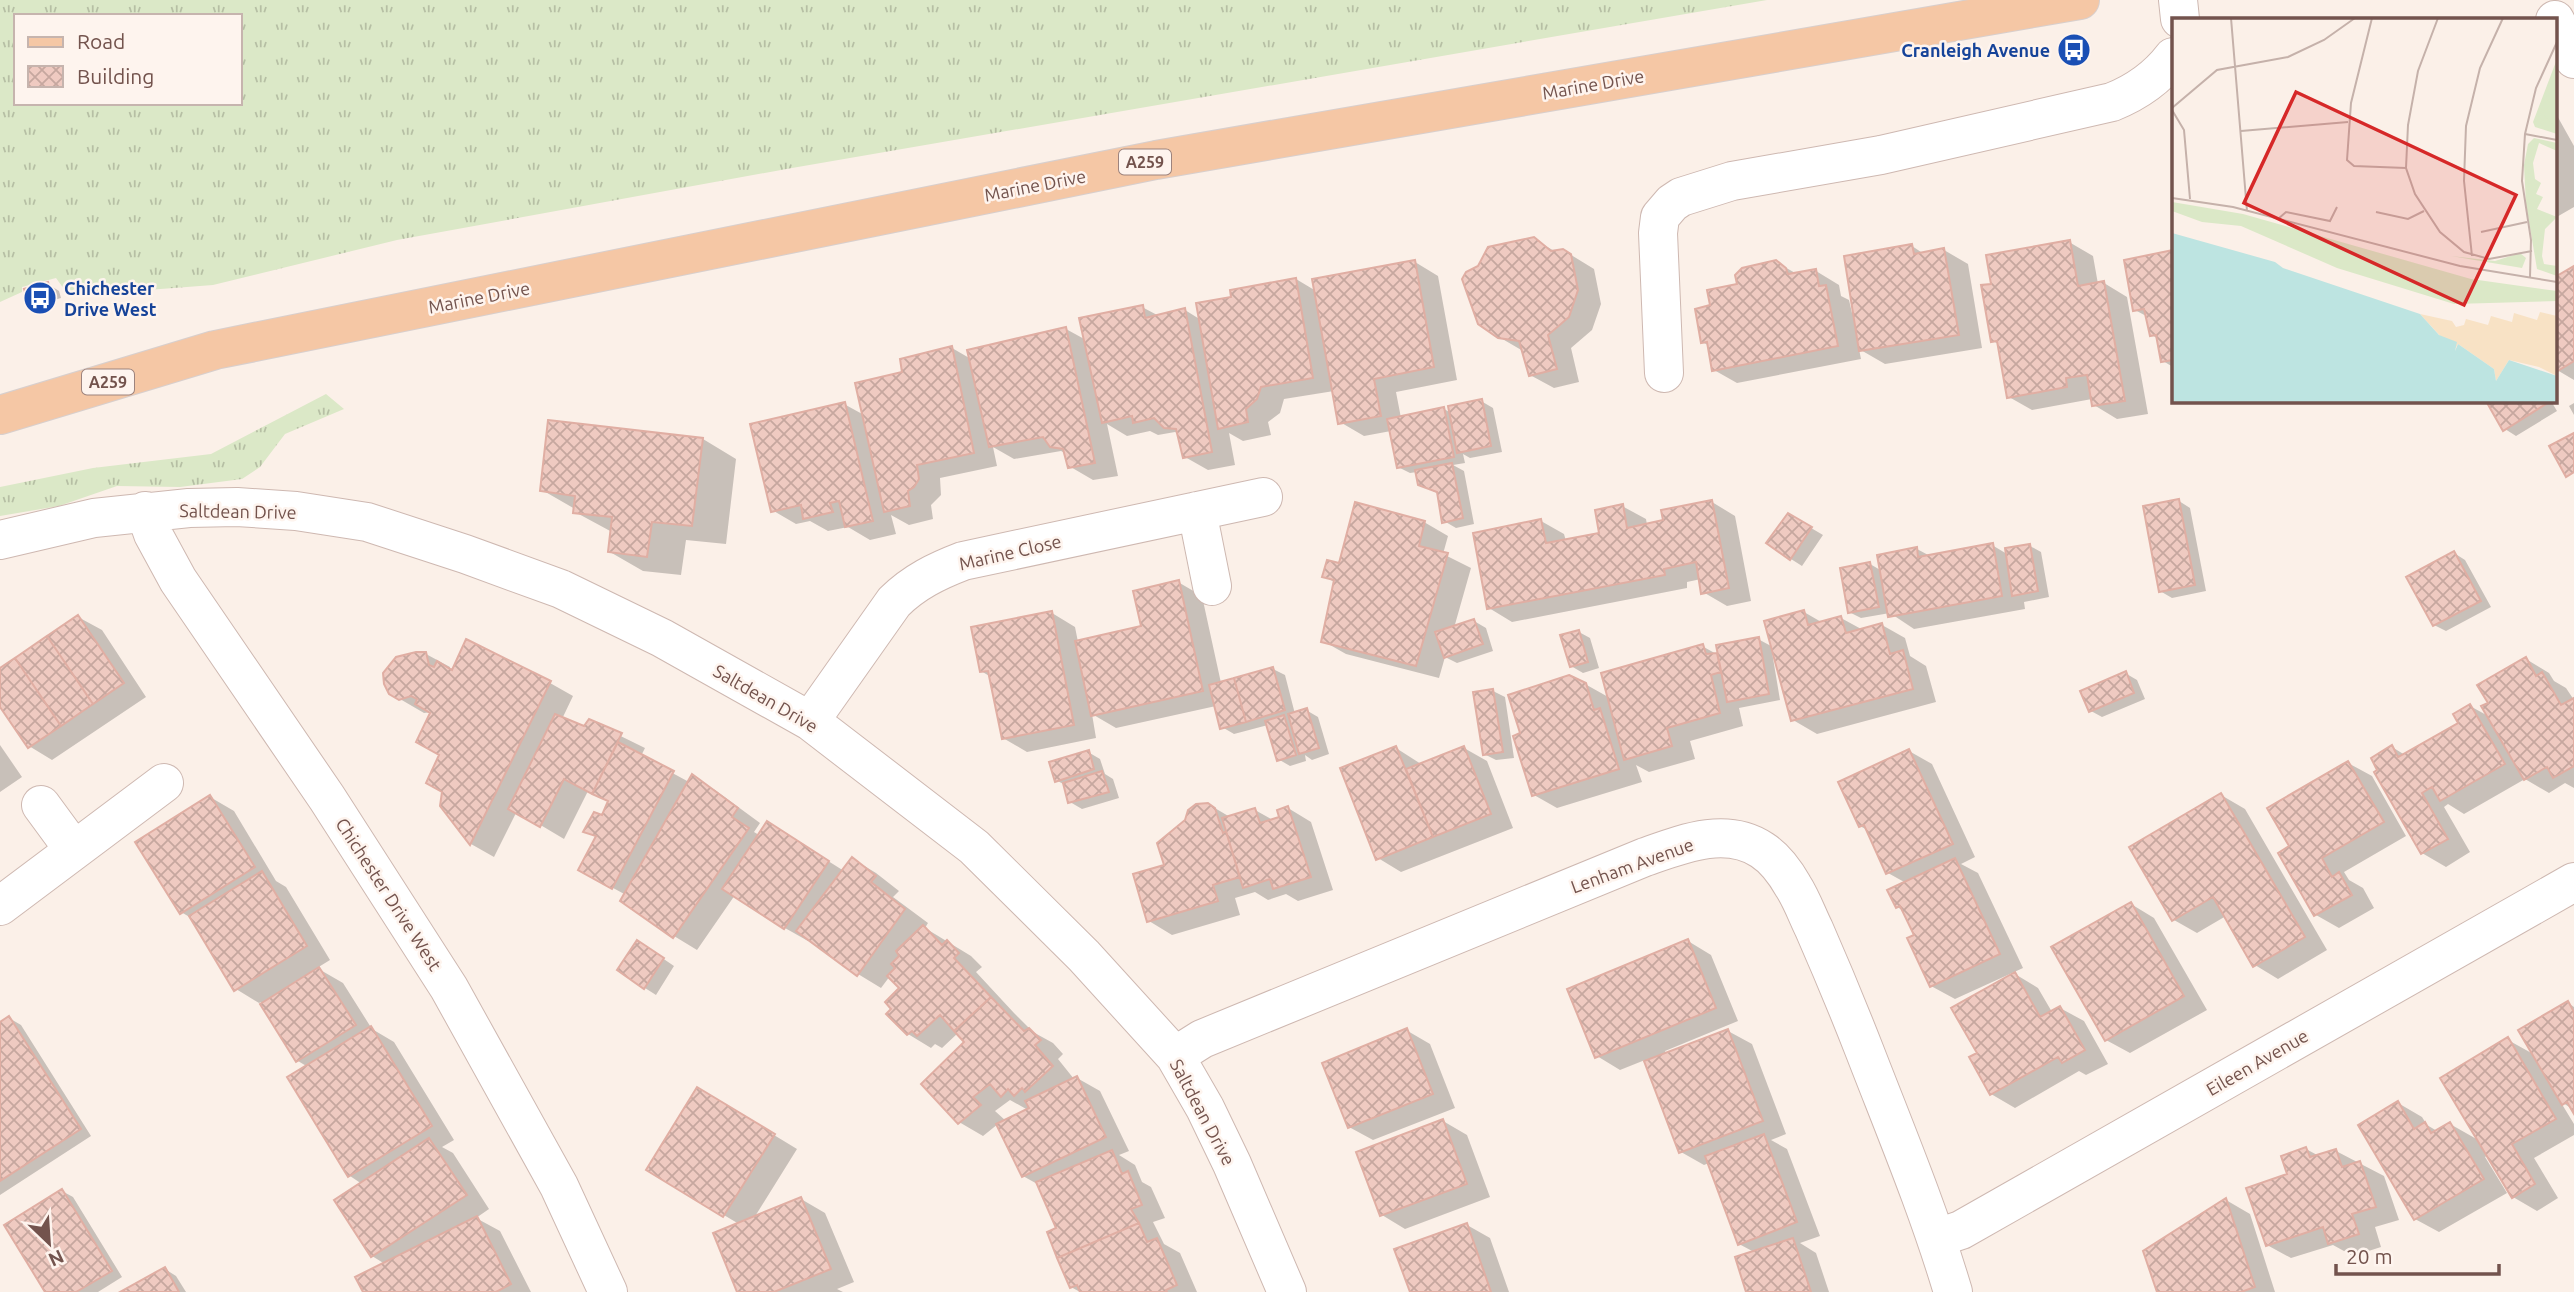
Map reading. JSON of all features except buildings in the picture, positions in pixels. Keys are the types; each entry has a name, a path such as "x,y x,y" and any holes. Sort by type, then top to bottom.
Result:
{"main road":[{"name":"Marine Drive","path":"0,415 215,350 1129,166 2080,0"}],"street":[{"path":"2178,0 2180,18"},
{"path":"2545,0 2554,18"},
{"path":"2556,22 2574,59"},
{"path":"1664,373 1658,233 1660,217 1672,203 1752,176 1907,149 2112,102 2129,95 2152,79 2172,58"},
{"name":"Marine Close","path":"810,721 894,603 929,575 963,561 1263,497"},
{"name":"Saltdean Drive","path":"0,540 94,518 145,511 225,507 296,511 367,522 561,589 663,638 810,721 974,847 1084,956 1175,1056 1205,1108 1232,1164 1287,1292"},
{"name":"Chichester Drive West","path":"145,511 153,534 178,580 334,808 449,988 559,1186 608,1292"},
{"path":"1196,511 1212,586"},
{"path":"0,906 164,783"},
{"path":"41,805 74,850"},
{"name":"Lenham Avenue","path":"1175,1056 1202,1039 1645,857 1681,844 1710,839 1748,843 1774,859 1795,888 1834,974 1937,1238 1954,1292"},
{"name":"Eileen Avenue","path":"1937,1238 1961,1230 2574,882"}],"green space":[{"path":"0,0 1767,0 792,168 397,240 213,285 69,296 56,278 22,287 22,292 0,302"},
{"path":"326,394 344,409 285,434 260,467 242,479 180,487 117,486 59,506 0,516 0,487 93,468 211,454"}],"place":[{"name":"Cranleigh Avenue","path":"2074,50"},
{"name":"Chichester Drive West","path":"40,298"}]}
